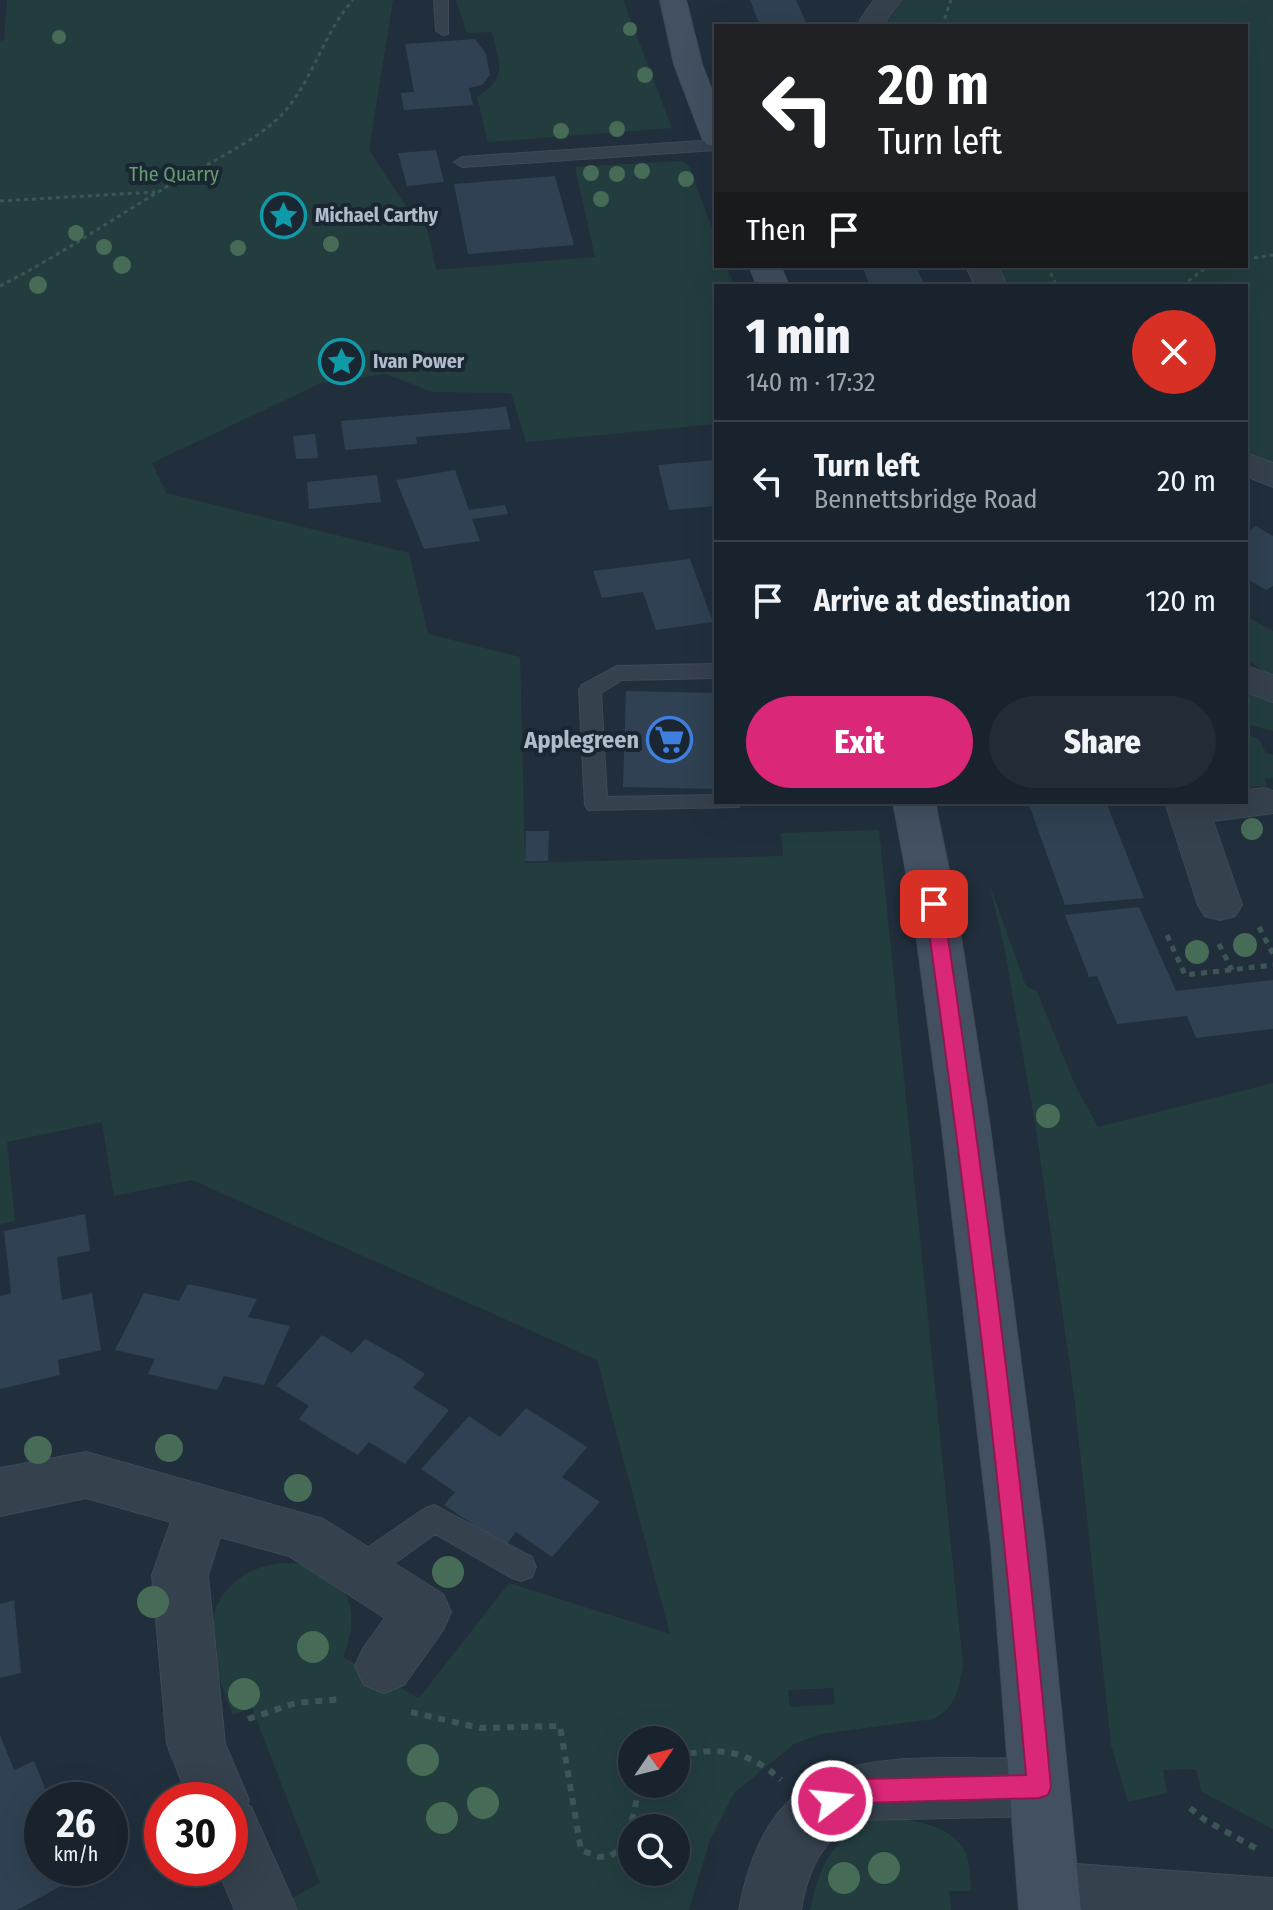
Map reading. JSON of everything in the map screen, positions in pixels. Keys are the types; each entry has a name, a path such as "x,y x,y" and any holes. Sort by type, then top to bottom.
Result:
{"main road":[{"path":"673,0 688,64 714,133"},
{"path":"914,804 934,904 965,1120 1018,1546 1049,1902"}],"street":[{"path":"874,24 873,20 888,0"},
{"path":"1248,464 1273,476"},
{"path":"1248,679 1273,689"},
{"path":"1248,803 1264,802"},
{"path":"1226,804 1187,806 1232,923"},
{"path":"0,1492 86,1475 202,1510 304,1536 423,1612 384,1666"},
{"path":"202,1510 180,1575 196,1744 212,1782"},
{"path":"770,1910 772,1892 787,1847 813,1816 832,1801 862,1791 1039,1787"},
{"path":"248,1869 266,1910"},
{"path":"1049,1902 1270,1883"}],"lane":[{"path":"441,0 443,31"},
{"path":"462,162 714,145"},
{"path":"714,671 617,673 590,690 596,805 714,802"},
{"path":"359,1571 434,1518 521,1567"}],"path":[{"path":"0,286 62,254 157,192 270,126 288,108 340,14 353,0"},
{"path":"943,24 951,0"},
{"path":"0,201 157,192"},
{"path":"1248,259 1273,255"},
{"path":"1185,284 1209,268"},
{"path":"1232,923 1273,954"},
{"path":"1232,923 1232,970"},
{"path":"1167,935 1185,975 1273,965"},
{"path":"456,1725 480,1728 560,1726 581,1850 600,1857 613,1853 630,1834 637,1798"},
{"path":"690,1752 698,1749 724,1750 755,1760 775,1773"},
{"path":"1190,1808 1197,1816 1246,1838 1270,1883"}],"green space":[{"name":"The Quarry","path":"7,0 393,0 369,150 417,223 426,222 436,270 595,257 575,167 682,161 689,166 714,234 714,268 727,268 733,284 714,284 714,424 526,442 511,393 432,392 386,374 321,383 152,463 166,493 409,553 428,634 520,657 525,863 783,856 781,833 879,830 963,1666 951,1704 933,1719 821,1734 794,1744 734,1793 710,1840 689,1910 299,1910 292,1898 320,1883 252,1708 233,1715 218,1672 212,1627 222,1597 242,1576 269,1565 298,1564 324,1572 344,1591 351,1619 343,1657 419,1698 509,1583 670,1634 597,1360 192,1180 114,1196 102,1122 7,1142 15,1221 0,1224 0,41 4,40","holes":["833,1688 835,1704 790,1707 788,1690"]},
{"path":"456,0 623,0 672,128 488,142 477,97 498,76 497,53 492,32 467,33"},
{"path":"901,0 1273,0 1273,467 1248,454 1248,284 1006,284 998,268 1248,268 1248,24 885,24"},
{"path":"1248,617 1273,631 1273,677 1248,660"},
{"path":"1248,691 1273,700 1273,731 1248,725"},
{"path":"1248,735 1259,739 1266,753 1273,755 1273,778 1265,779 1267,786 1248,787"},
{"path":"989,883 1026,986 1037,992 1076,1087 1098,1127 1273,1083 1273,1829 1202,1792 1196,1769 1163,1770 1167,1793 1128,1802 1111,1745 1074,1394 1036,1129 1004,946"},
{"path":"875,1818 924,1823 956,1839 967,1858 971,1891 949,1891 951,1910 810,1910 818,1879 830,1855 848,1835"}],"building":[{"path":"750,0 796,0 806,23 791,24 759,24"},
{"path":"475,39 486,54 490,75 482,85 469,88 473,105 404,110 401,93 414,92 405,44"},
{"path":"436,150 444,182 407,186 398,153"},
{"path":"555,176 574,245 468,254 454,184"},
{"path":"863,268 917,268 924,284 869,284"},
{"path":"506,407 511,429 416,437 417,444 345,450 341,421"},
{"path":"315,434 318,458 296,459 293,436"},
{"path":"714,460 714,506 669,510 658,465"},
{"path":"455,470 469,510 505,505 508,514 472,519 480,541 424,549 396,480"},
{"path":"377,475 381,502 309,509 307,482"},
{"path":"1256,526 1273,536 1273,586 1266,590 1248,579 1248,567 1251,566 1248,564 1248,531"},
{"path":"690,559 713,622 656,630 643,592 602,598 593,571"},
{"name":"Applegreen","path":"626,691 714,693 714,789 623,787"},
{"path":"1029,804 1107,804 1144,898 1065,905"},
{"path":"526,831 549,831 548,861 525,861"},
{"path":"1139,907 1176,991 1273,980 1273,1029 1196,1038 1187,1016 1117,1024 1097,976 1089,977 1065,915"},
{"path":"85,1214 90,1251 57,1257 62,1300 92,1293 101,1350 58,1360 60,1375 0,1389 0,1296 11,1293 4,1231"},
{"path":"188,1284 257,1299 248,1317 290,1326 264,1385 224,1376 217,1390 148,1374 155,1359 115,1350 144,1293 179,1301"},
{"path":"322,1335 352,1353 365,1339 398,1357 425,1374 413,1388 449,1410 405,1464 369,1442 358,1455 329,1438 299,1419 309,1406 276,1386"},
{"path":"526,1408 587,1447 562,1477 600,1502 552,1557 516,1532 505,1546 444,1505 455,1492 421,1469 469,1416 500,1437"},
{"path":"14,1600 21,1673 0,1678 0,1604"},
{"path":"0,1735 14,1770 34,1761 43,1782 24,1782 24,1886 61,1886 17,1910 0,1910"}],"place":[{"name":"Michael Carthy","path":"284,215"},
{"name":"Ivan Power","path":"342,361"},
{"name":"Applegreen","path":"670,740"}],"route":[{"path":"832,1801 862,1791 1039,1787 1018,1546 965,1120 934,904"}]}
